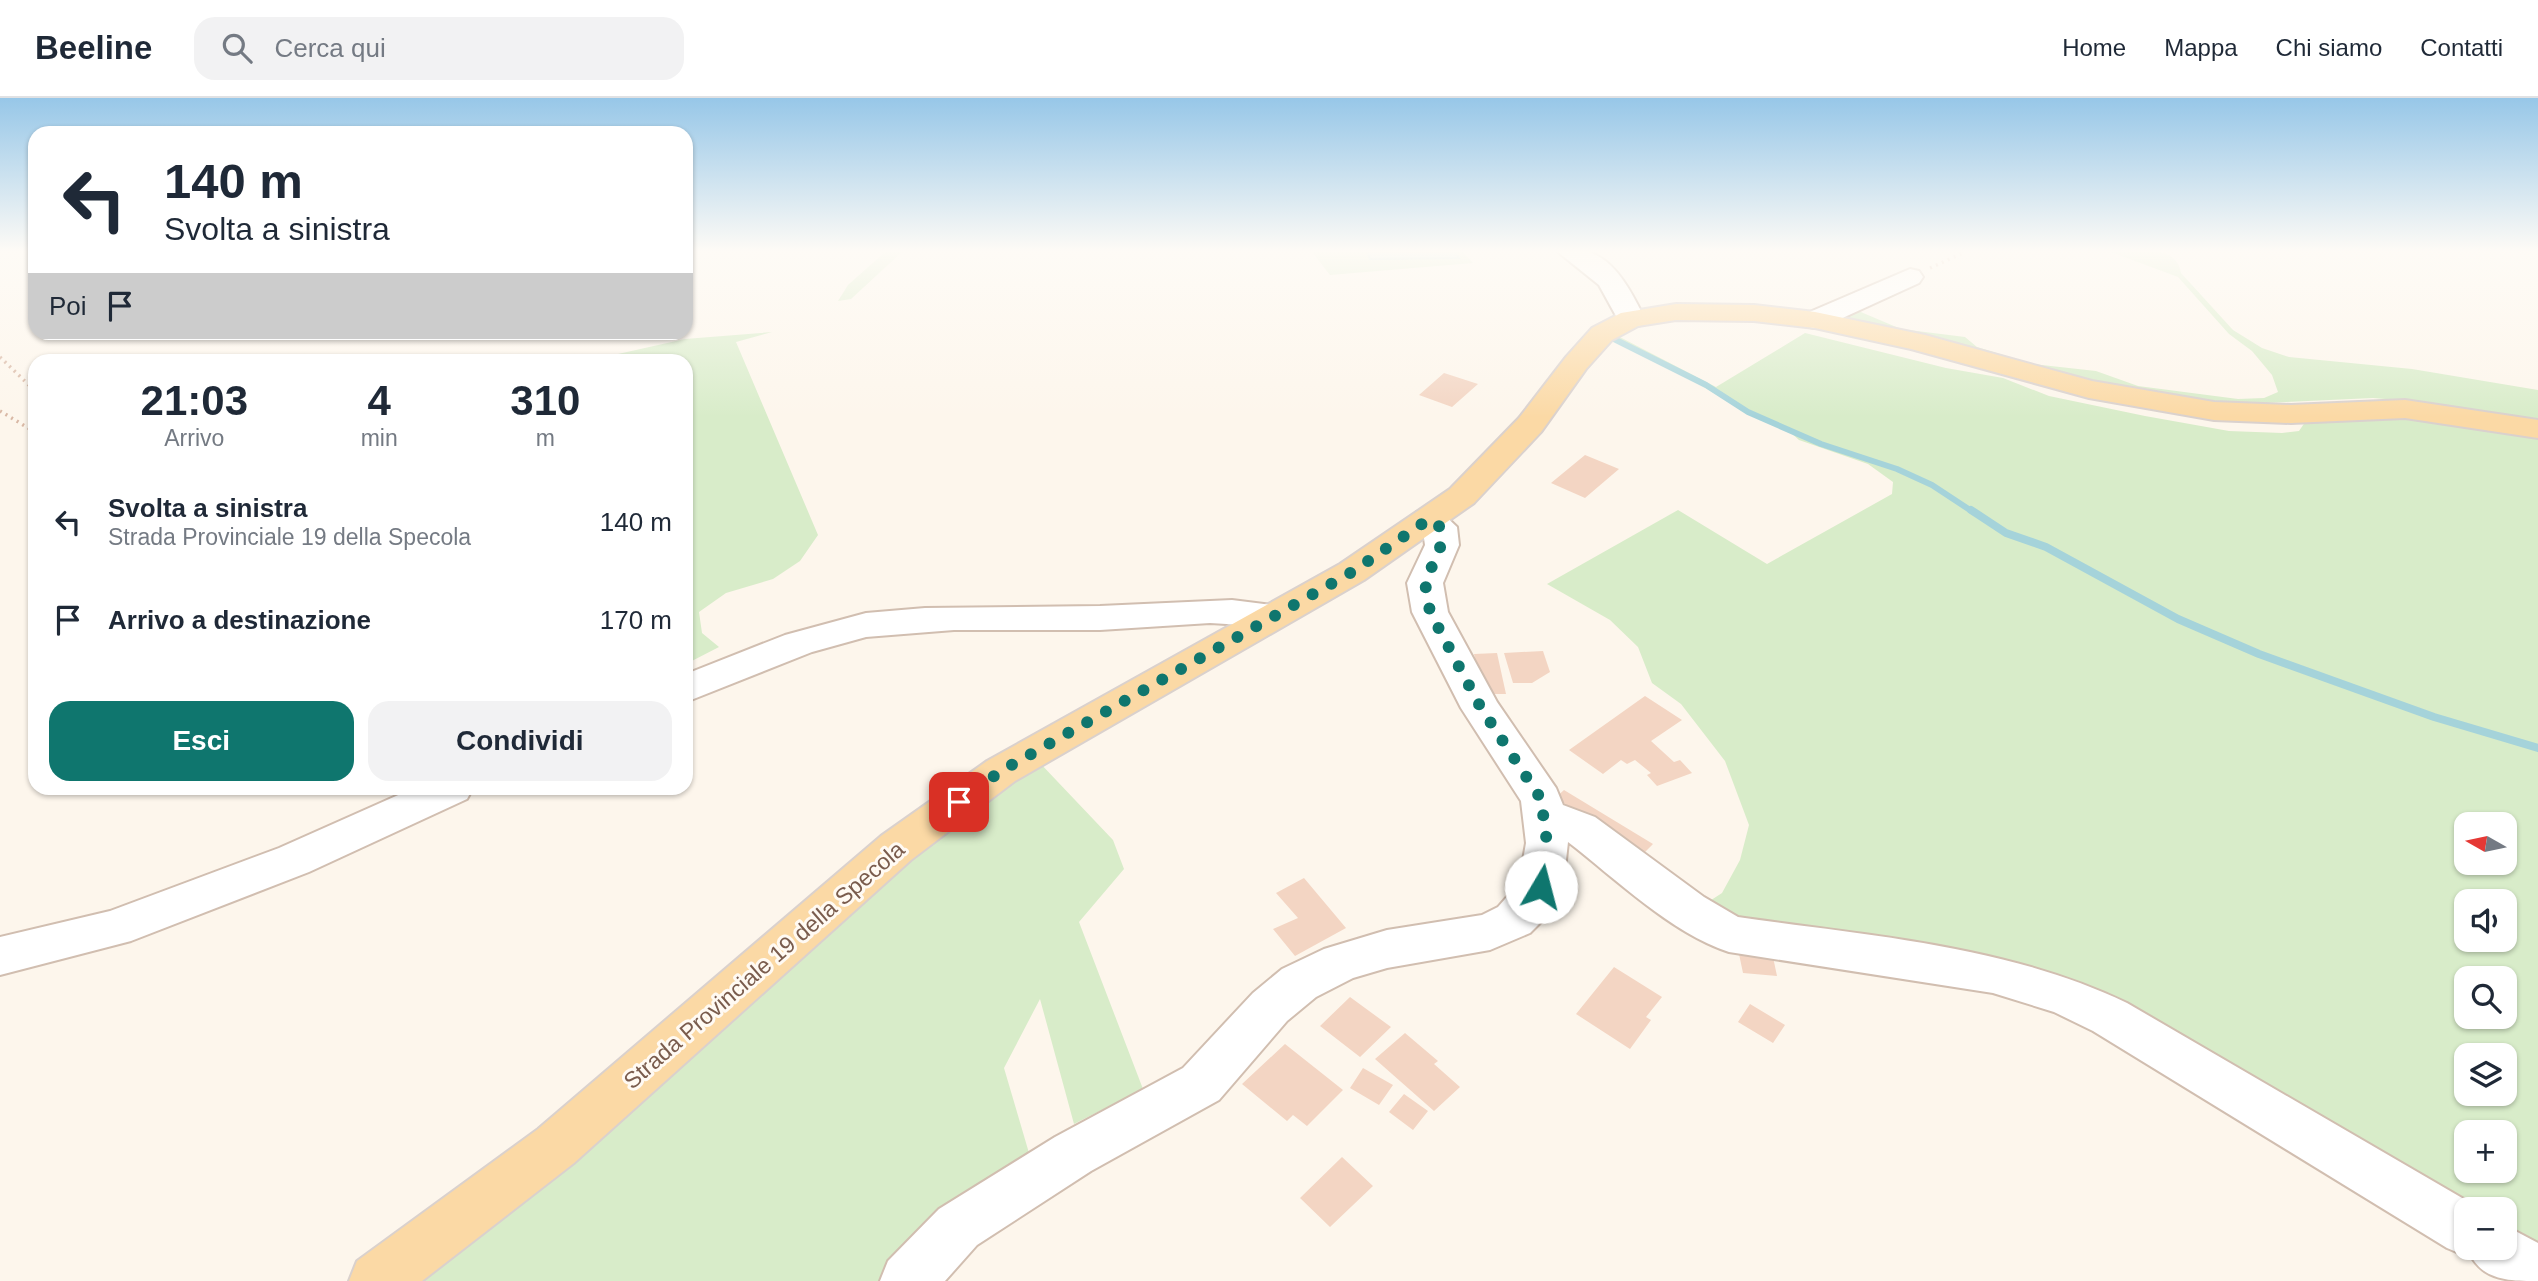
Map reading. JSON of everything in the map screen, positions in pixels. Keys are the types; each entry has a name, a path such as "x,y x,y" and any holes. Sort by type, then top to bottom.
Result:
{"main road":[{"name":"Strada Provinciale 19 della Specola","path":"377,1281 556,1146 896,848 1001,771 1352,572 1462,496 1530,425 1576,363 1602,334 1631,319 1676,312 1754,313 1815,320 1914,341 2089,389 2214,411 2291,414 2405,409 2538,429"}],"street":[{"path":"1625,307 1631,319"},
{"path":"1815,320 1843,307"},
{"path":"908,1281 958,1227 1073,1154 1201,1084 1270,1007 1299,983 1340,963 1375,953 1490,932 1514,920 1541,887 1547,843 1541,799 1481,708 1430,612 1425,583 1441,545 1440,527 1429,519"},
{"path":"693,686 827,635 866,625 939,620 1099,618 1242,610 1275,615"},
{"path":"0,956 115,928 294,860 437,795"},
{"path":"1545,815 1580,828 1688,910 1729,934 1993,974 2067,996 2110,1017 2454,1223"},
{"path":"2516,1260 2538,1273"}],"path":[{"path":"0,357 28,384"},
{"path":"0,411 28,428"}],"green space":[{"path":"1849,307 1901,329 1965,337 1977,347 2033,364 2096,371 2138,386 2238,399 2264,398 2278,392 2272,375 2252,351 2229,334 2205,307 2212,307 2233,330 2262,348 2289,357 2412,369 2538,390 2538,420 2433,403 2373,398 2243,404 2179,398 2054,374 1832,316"},
{"path":"772,332 736,342 818,535 800,561 773,579 726,593 699,612 702,633 719,647 693,660 693,354 618,354 693,338"},
{"path":"1805,333 1946,368 2003,378 2049,396 2229,431 2282,433 2299,431 2308,418 2398,413 2538,435 2538,1255 2517,1243 2517,1197 2454,1197 2454,1202 2121,1012 1768,929 1702,906 1722,893 1740,860 1749,825 1725,761 1681,704 1652,683 1638,647 1610,620 1547,584 1678,510 1767,564 1892,494 1893,482 1868,464 1799,440 1789,431 1738,408 1693,380 1609,338 1616,335 1716,387"},
{"path":"1038,761 1113,840 1124,869 1079,922 1143,1089 1074,1124 1040,999 1004,1068 1029,1153 948,1214 880,1281 387,1281 776,955"}],"building":[{"path":"1444,373 1478,384 1452,407 1419,395"},
{"path":"1585,455 1619,469 1585,498 1551,483"},
{"path":"1543,651 1550,672 1532,683 1513,683 1504,653"},
{"path":"1497,653 1506,694 1483,694 1474,654"},
{"path":"1645,696 1682,720 1651,741 1674,762 1680,760 1692,773 1657,786 1647,775 1651,773 1635,760 1627,764 1621,760 1603,774 1569,750"},
{"path":"1564,790 1653,844 1639,858 1562,811 1568,806 1555,798"},
{"path":"1304,878 1346,928 1295,956 1273,929 1298,918 1276,893"},
{"path":"1739,954 1773,957 1777,976 1743,973"},
{"path":"1614,967 1662,997 1646,1017 1651,1020 1630,1049 1576,1014"},
{"path":"1350,997 1391,1027 1360,1057 1320,1026"},
{"path":"1750,1004 1785,1025 1773,1043 1738,1022"},
{"path":"1405,1033 1438,1061 1434,1064 1460,1087 1434,1111 1375,1059"},
{"path":"1285,1044 1343,1090 1307,1126 1293,1115 1287,1121 1242,1084"},
{"path":"1363,1068 1393,1085 1379,1105 1350,1088"},
{"path":"1404,1094 1428,1111 1413,1130 1389,1112"},
{"path":"1342,1157 1373,1186 1330,1227 1300,1198"}],"waterway":[{"path":"1612,338 1706,385 1748,412 1821,444 1897,469 1932,485 1973,512"},
{"path":"1971,510 2006,533 2046,547 2178,619 2259,654 2434,717 2538,748"}],"route":[{"path":"959,802 1001,771 1352,572 1429,519 1440,527 1441,545 1425,583 1430,612 1481,708 1541,799 1547,843 1541,887"}]}
